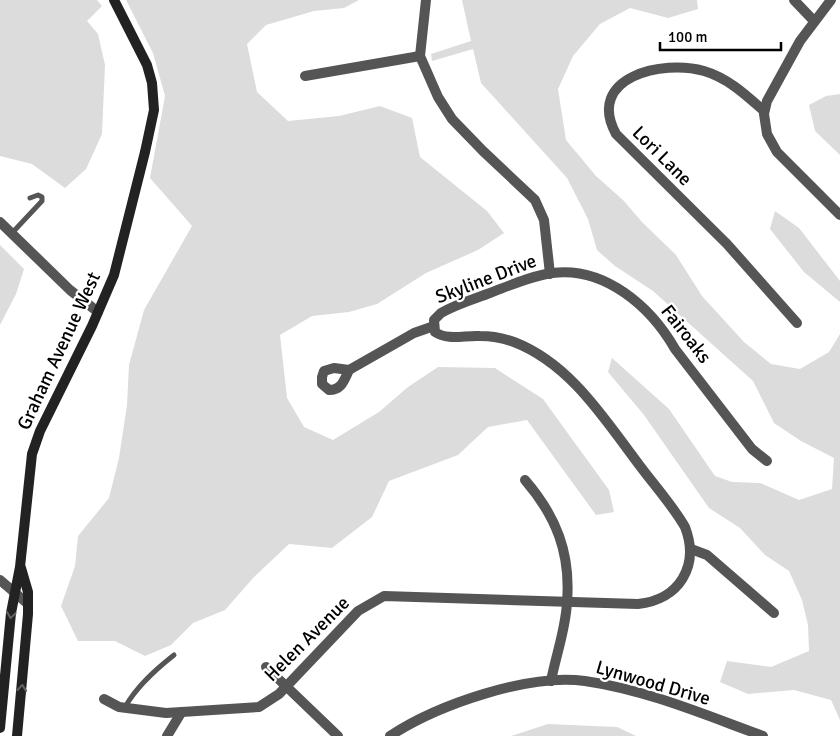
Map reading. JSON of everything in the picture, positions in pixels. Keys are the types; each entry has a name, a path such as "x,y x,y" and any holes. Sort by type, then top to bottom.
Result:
{"street":[{"name":"Graham Avenue West","path":"0,728 14,593 20,567 28,475 35,443 98,312 122,249 154,110 152,83 147,65 114,0"},
{"name":"Skyline Drive","path":"426,0 420,56 438,97 452,118 482,151 535,200 544,220 550,274 528,278 447,309 435,317 434,326 436,332 441,336 484,336 513,342 540,356 573,382 604,418 681,520 690,539 691,549"},
{"path":"794,0 814,21"},
{"path":"831,0 814,21 778,80 764,111 767,134 774,148 840,214"},
{"path":"305,76 420,56"},
{"name":"Lori Lane","path":"764,111 727,81 705,71 672,67 646,72 623,82 612,96 608,114 616,134 727,244 797,323"},
{"path":"0,222 70,290 98,312"},
{"name":"Fairoaks","path":"550,274 566,273 595,278 633,298 665,332 675,349 752,449 767,461"},
{"path":"349,370 414,333 434,326"},
{"path":"524,480 548,510 562,543 568,602 551,681"},
{"path":"568,602 638,604 656,601 671,592 681,581 691,559 691,549 707,555 774,613"},
{"path":"17,736 28,604 28,592 20,567"},
{"path":"0,580 28,604"},
{"name":"Helen Avenue","path":"104,699 125,708 166,713 259,707 287,686 358,611 384,596 568,602"},
{"path":"266,667 338,736"},
{"name":"Lynwood Drive","path":"390,736 454,704 483,694 551,681 585,681 638,692 764,736"},
{"path":"167,736 181,712"}],"lane":[{"path":"12,234 42,201 42,197 38,195 30,198"},
{"path":"125,708 138,688 174,655"}],"shaded area":[{"path":"0,0 97,0 102,6 87,21 98,34 105,65 102,134 86,169 65,188 32,164 0,156"},
{"path":"126,0 359,0 344,8 314,11 266,25 247,44 257,92 288,121 339,116 380,106 412,118 420,157 487,211 504,233 478,250 426,273 377,304 349,312 312,316 280,335 287,398 304,427 333,440 379,412 408,387 438,367 495,368 543,399 609,490 614,512 596,515 527,420 488,427 458,455 389,481 372,517 332,548 289,544 254,577 225,610 193,623 171,645 145,656 115,641 78,641 61,606 75,566 78,536 109,498 119,458 127,405 129,365 144,310 192,226 150,178 165,96 153,53"},
{"path":"462,0 697,0 698,9 668,18 630,8 600,24 573,56 558,89 566,140 596,176 623,200 642,222 676,255 702,296 744,342 771,364 800,369 829,352 840,334 840,720 831,700 794,690 748,694 720,682 727,661 771,667 809,651 808,625 802,600 789,571 765,555 740,528 709,508 644,415 608,372 612,358 669,409 715,476 732,482 760,483 799,500 832,489 834,458 801,441 774,423 753,381 653,291 615,266 597,250 588,219 567,178 481,83 473,49 432,61 431,54 471,41"},
{"path":"840,94 840,155 815,131 809,105 826,96"},
{"path":"775,211 799,228 840,281 840,302 804,272 770,229"},
{"path":"0,245 24,269 16,294 0,325"},
{"path":"548,724 617,727 636,736 511,736"}]}
